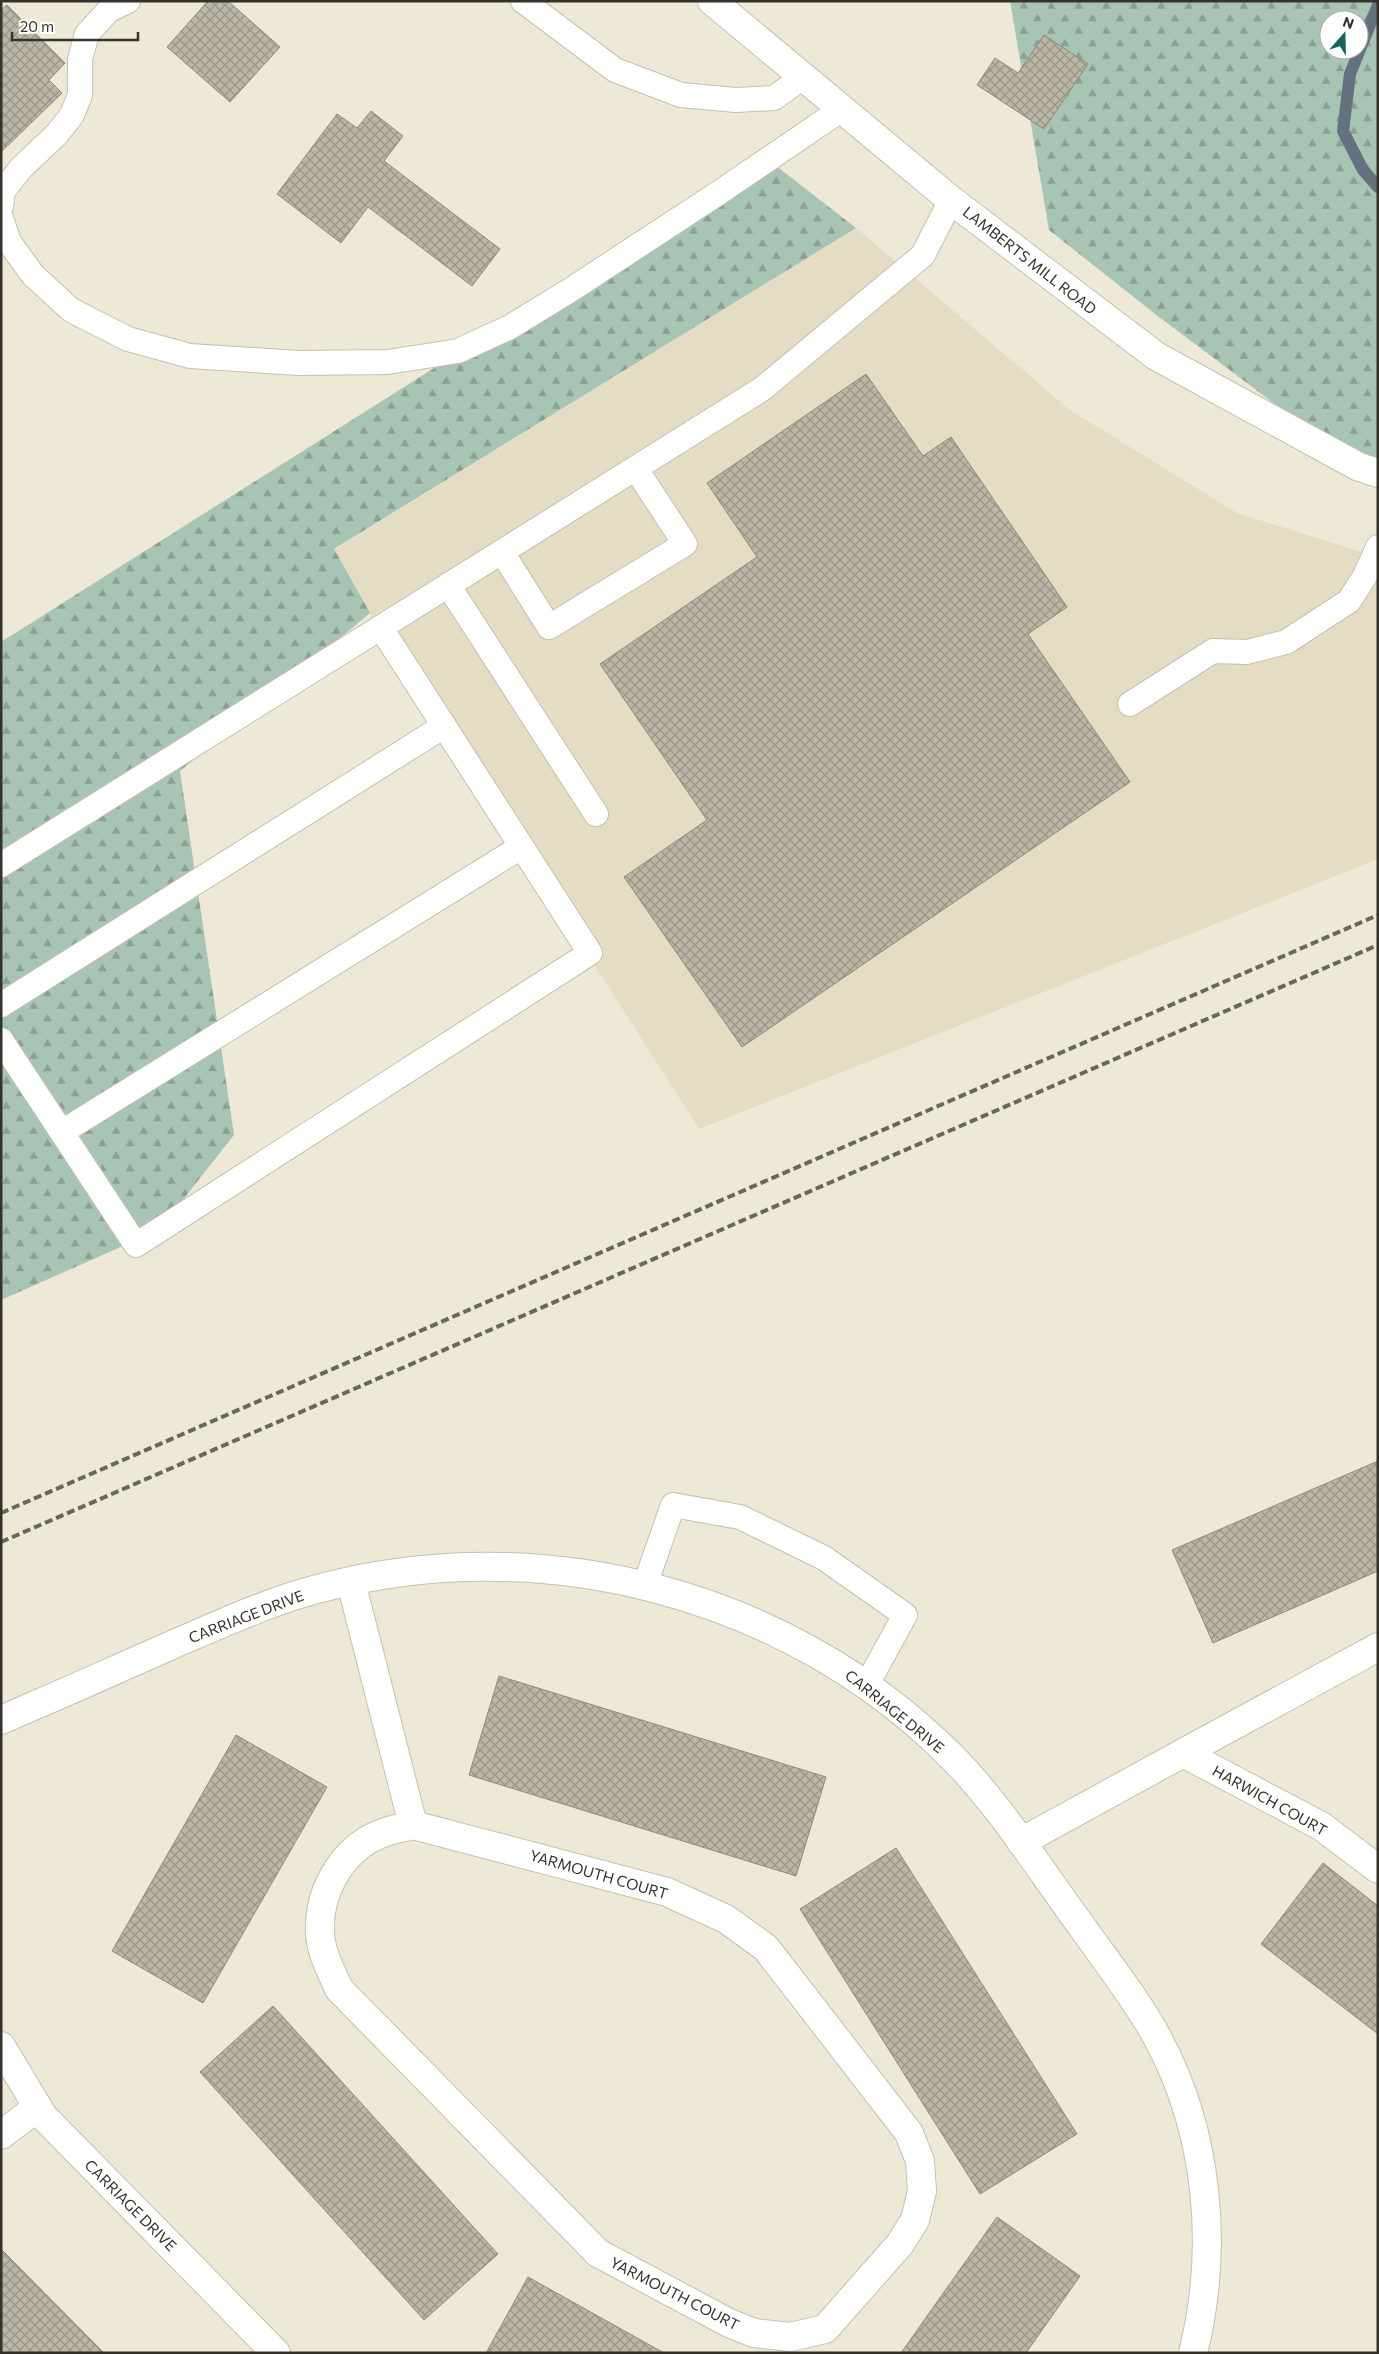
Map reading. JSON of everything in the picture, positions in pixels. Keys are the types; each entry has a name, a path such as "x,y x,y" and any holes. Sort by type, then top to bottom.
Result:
{"street":[{"name":"LAMBERTS MILL ROAD","path":"712,1 951,200 1156,356 1360,467 1378,473"},
{"name":"CARRIAGE DRIVE","path":"1,1720 252,1610 317,1589 384,1574 451,1567 520,1566 588,1573 645,1585 720,1608 783,1635 842,1669 866,1686 898,1709 949,1754 988,1797 1136,2002 1178,2082 1192,2125 1202,2169 1207,2215 1208,2260 1203,2305 1193,2353"},
{"path":"351,1582 412,1825"},
{"path":"1021,1842 1378,1647"},
{"name":"HARWICH COURT","path":"1183,1753 1321,1826 1378,1869"},
{"name":"YARMOUTH COURT","path":"412,1825 667,1892 726,1919 766,1948 909,2133 920,2161 922,2191 915,2220 900,2244 825,2329 790,2337 754,2333 729,2323 598,2253 339,1989 325,1960 320,1928 324,1896 339,1867 354,1850 381,1833 412,1825"},
{"name":"CARRIAGE DRIVE","path":"1,2046 43,2116 276,2353"},
{"path":"1,2136 38,2107"}],"lane":[{"path":"1,206 3,191 21,168 57,134 72,115 80,95 80,59 87,34 109,10 128,1"},
{"path":"523,1 615,70 681,94 736,100 774,98 803,77"},
{"path":"1,218 9,242 33,275 71,310 128,339 199,357 298,363 388,362 458,351 510,327 689,212 842,109"},
{"path":"1,865 762,390 923,255 951,200"},
{"path":"502,552 549,627 685,544 636,469"},
{"path":"1130,704 1213,651 1247,652 1286,642 1350,601 1365,576 1378,547"},
{"path":"448,585 596,814"},
{"path":"1,1040 136,1245 590,953 381,628"},
{"path":"1,1005 444,726"},
{"path":"62,1132 521,847"},
{"path":"645,1585 673,1505 740,1517 824,1558 905,1615 866,1686"}],"shaded area":[{"path":"856,228 1070,410 1237,513 1378,557 1378,859 699,1129 370,613 334,550"}],"green space":[{"path":"1010,1 1378,1 1378,473 1359,467 1159,317 1049,230"},
{"path":"766,158 856,228 334,549 370,613 180,771 234,1135 159,1230 1,1300 1,642"}],"building":[{"path":"208,1 228,1 280,47 230,102 167,47"},
{"path":"7,5 65,63 49,80 62,93 1,152 1,10"},
{"path":"1044,35 1088,64 1044,129 977,85 995,58 1018,73"},
{"path":"371,111 403,136 384,161 500,249 472,286 368,207 341,243 277,194 337,114 357,128"},
{"path":"866,374 923,456 951,437 1067,607 1028,634 1130,782 742,1047 624,877 707,820 600,664 757,557 707,483"},
{"path":"1378,1461 1378,1571 1213,1643 1172,1550"},
{"path":"499,1676 826,1777 796,1876 469,1775"},
{"path":"236,1735 327,1787 203,2003 112,1951"},
{"path":"896,1848 1077,2134 980,2194 800,1909"},
{"path":"1323,1863 1378,1906 1378,2034 1261,1944"},
{"path":"273,2006 498,2254 424,2320 200,2072"},
{"path":"997,2217 1080,2276 1026,2353 901,2353"},
{"path":"1,2249 104,2353 1,2353"},
{"path":"528,2277 664,2353 486,2353"}],"waterway":[{"path":"1378,5 1350,74 1343,131 1363,170 1378,187"}],"railway":[{"path":"1,1513 1378,915"},
{"path":"1,1542 1378,945"}]}
